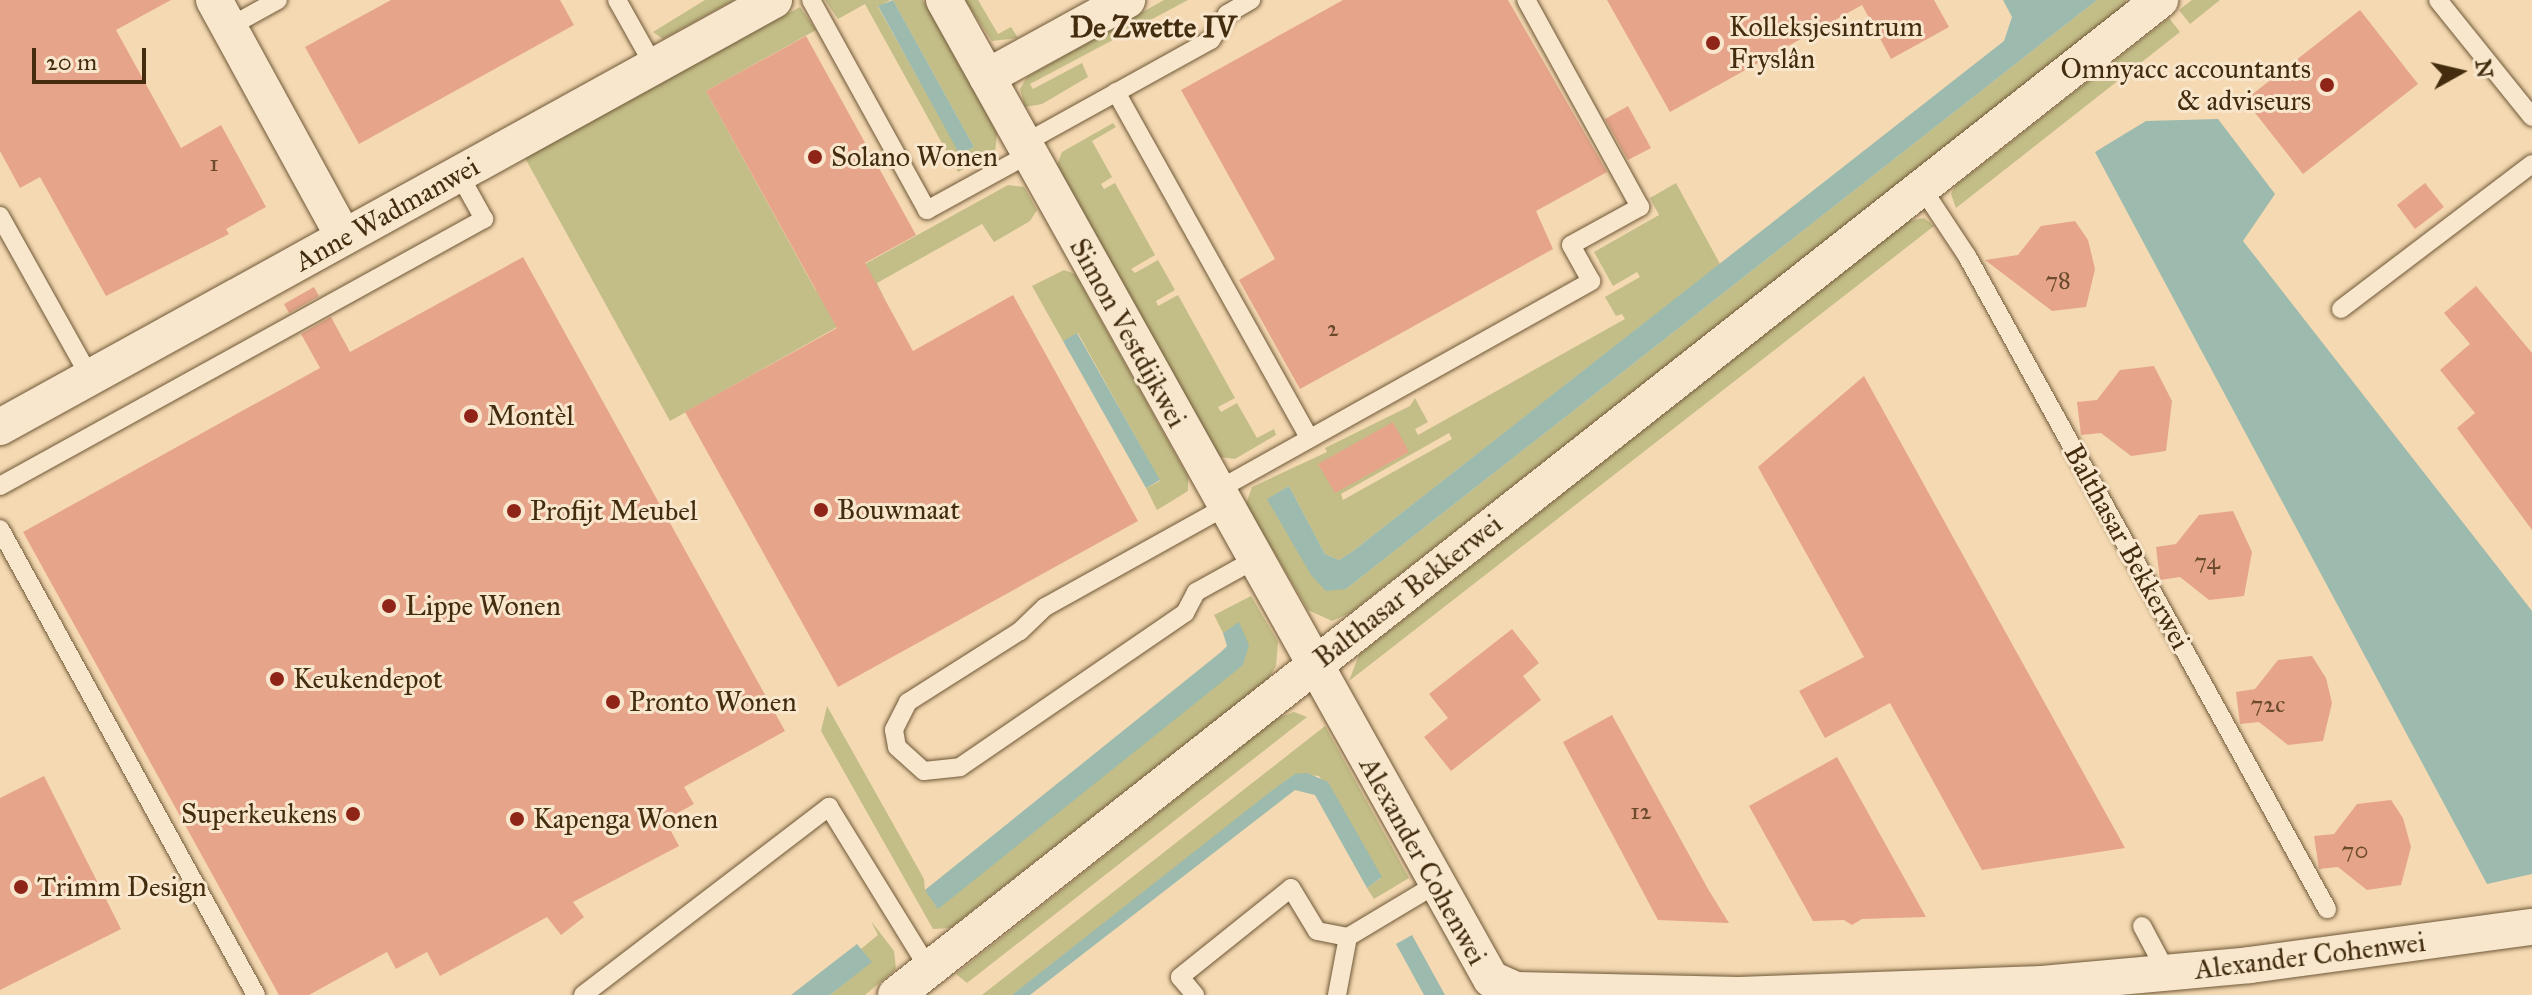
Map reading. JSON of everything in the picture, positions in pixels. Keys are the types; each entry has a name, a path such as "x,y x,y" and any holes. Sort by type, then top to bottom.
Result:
{"street":[{"name":"Anne Wadmanwei","path":"0,427 774,0"},
{"name":"Simon Vestdijkwei","path":"944,0 1313,666"},
{"path":"987,77 1127,0"},
{"name":"Balthasar Bekkerwei","path":"896,995 2160,0"},
{"path":"221,14 344,237"},
{"name":"Alexander Cohenwei","path":"1313,666 1491,979 1534,993 1739,995 1891,991 2167,973 2532,927"}],"lane":[{"path":"221,14 278,0"},
{"path":"617,0 654,66"},
{"path":"811,0 927,210 1116,92 1211,40 1227,14 1251,0"},
{"path":"1254,560 1196,592 1185,613 960,767 924,771 897,747 894,730 908,702 1020,631 1045,607 1220,499 1309,438 1591,281 1571,245 1640,207 1526,0"},
{"path":"2438,0 2532,117"},
{"path":"1116,92 1309,438"},
{"path":"2341,309 2532,164"},
{"path":"0,486 484,219 459,174"},
{"name":"Balthasar Bekkerwei","path":"1922,188 1967,256 2327,909"},
{"path":"0,216 90,377"},
{"path":"0,529 256,995"},
{"path":"583,995 829,807 929,969"},
{"path":"1195,995 1180,977 1291,888 1317,931 1348,937 1435,885"},
{"path":"2142,926 2167,973"},
{"path":"1337,995 1348,937"}],"shaded area":[{"path":"705,0 734,0 663,39 653,32"},
{"path":"825,0 890,0 878,7 961,155 974,147 893,0 923,0 997,133 995,153 958,172 865,4 838,19"},
{"path":"893,0 974,147 960,155 878,6"},
{"path":"965,0 978,0 998,34 1011,27 1018,38 992,41"},
{"path":"1164,0 1188,0 1030,84 1033,89 1082,63 1088,77 1042,104 1025,107 1020,89 1027,77"},
{"path":"2003,0 2097,0 1346,589 1326,591 1311,575 1267,499 1289,486 1325,554 1339,560 1353,551 2004,41 2012,17"},
{"path":"2097,0 2126,0 2126,5 1350,613 1332,621 1308,610 1246,504 1252,487 1327,452 1325,448 1410,406 1415,398 1428,422 1415,429 1418,435 1625,319 1622,314 1616,316 1605,297 1640,277 1637,272 1613,286 1594,252 1659,215 1650,198 1676,183 1720,264 1353,551 1339,560 1325,554 1289,486 1268,499 1346,589","holes":["1449,433 1452,439 1343,500 1341,494"]},
{"path":"2192,0 2220,0 2190,24 2179,10"},
{"path":"800,7 816,30 706,91 816,291 1008,185 1024,187 1037,210 1030,221 994,242 982,224 877,283 885,300 670,421 525,158"},
{"path":"2169,18 2180,32 1956,208 1951,194 1955,186"},
{"path":"2218,119 2275,194 2243,241 2532,611 2532,874 2487,884 2095,152 2146,121"},
{"path":"1113,123 1116,127 1092,141 1112,177 1101,184 1104,189 1115,183 1155,255 1131,269 1135,273 1158,260 1175,290 1156,301 1158,306 1178,295 1235,398 1218,407 1221,412 1237,403 1257,438 1274,429 1276,435 1235,459 1220,457 1057,165 1062,152"},
{"path":"1924,218 1934,226 1349,681 1359,655 1909,221"},
{"path":"1064,270 1075,274 1188,477 1188,491 1157,510 1146,488 1160,481 1078,333 1063,341 1032,286"},
{"path":"1077,333 1160,480 1146,488 1063,341"},
{"path":"1251,596 1278,642 1276,666 1269,678 950,928 933,929 821,731 827,706 924,879 925,890 1243,665 1239,623 1223,633 1214,615"},
{"path":"1239,622 1249,645 1243,665 938,909 925,890 1221,652 1227,646 1223,633"},
{"path":"1294,712 1307,717 967,983 956,974 1278,718"},
{"path":"1325,726 1409,878 1374,899 1367,888 1381,878 1319,776 1295,774 1012,995 982,995"},
{"path":"1307,773 1328,782 1382,877 1367,888 1315,795 1295,790 1030,995 1012,995 1274,789 1295,774"},
{"path":"871,921 894,951 896,969 865,995 830,995 871,962 861,949 878,935"},
{"path":"1412,935 1445,995 1424,995 1396,944"},
{"path":"857,944 872,962 830,995 791,995"}],"building":[{"path":"0,0 171,0 116,30 181,148 221,125 266,207 226,229 229,234 106,296 40,177 20,188 0,151"},
{"path":"391,0 560,0 574,25 359,144 305,47"},
{"path":"1343,0 1508,0 1607,172 1536,211 1553,249 1300,389 1239,280 1275,259 1181,90"},
{"name":"Kolleksjesintrum Fryslân","path":"1607,0 1934,0 1949,27 1891,59 1862,5 1670,112"},
{"path":"2360,10 2418,84 2303,174 2245,100"},
{"path":"806,36 916,235 865,263 913,351 1013,295 1138,521 838,687 685,412 837,328 706,91"},
{"path":"1628,106 1651,148 1628,160 1605,119"},
{"path":"2425,183 2444,207 2415,229 2397,205"},
{"path":"2075,221 2088,240 2095,269 2086,307 2052,311 1985,260 2018,255 2041,226"},
{"path":"523,257 785,731 684,787 694,804 665,820 679,846 573,902 584,917 561,935 547,917 440,976 427,952 396,969 387,952 309,995 279,995 23,532 320,368 301,334 331,317 350,352"},
{"path":"2476,286 2532,353 2532,530 2457,428 2475,413 2440,370 2470,344 2444,313"},
{"path":"314,287 319,296 289,313 284,304"},
{"path":"2154,366 2172,401 2166,451 2131,456 2101,433 2081,435 2077,402 2097,400 2120,370"},
{"path":"1864,376 2125,848 1982,870 1890,703 1825,738 1799,691 1864,657 1758,467"},
{"path":"1393,422 1409,452 1335,493 1318,464"},
{"path":"2233,511 2252,552 2244,596 2209,600 2180,577 2160,580 2156,547 2176,544 2199,515"},
{"path":"1512,629 1539,663 1523,676 1541,700 1451,771 1424,737 1448,718 1429,694"},
{"path":"2312,656 2326,678 2332,703 2323,741 2288,745 2259,722 2240,724 2236,692 2255,689 2278,660"},
{"path":"1612,715 1729,923 1658,920 1563,742"},
{"path":"1837,757 1926,917 1862,919 1852,925 1844,920 1813,921 1749,806"},
{"path":"44,776 121,929 0,990 0,798"},
{"path":"2391,800 2403,818 2411,847 2401,885 2367,890 2338,867 2319,869 2314,836 2334,834 2357,804"}],"place":[{"name":"Kolleksjesintrum Fryslân","path":"1713,43"},
{"name":"Omnyacc accountants & adviseurs","path":"2327,85"},
{"name":"Solano Wonen","path":"815,157"},
{"name":"Montèl","path":"471,416"},
{"name":"Bouwmaat","path":"821,510"},
{"name":"Profijt Meubel","path":"514,511"},
{"name":"Lippe Wonen","path":"389,606"},
{"name":"Keukendepot","path":"277,679"},
{"name":"Pronto Wonen","path":"613,702"},
{"name":"Superkeukens","path":"353,814"},
{"name":"Kapenga Wonen","path":"517,819"},
{"name":"Trimm Design","path":"21,887"}],"district":[{"name":"De Zwette IV","path":"1153,27"}]}
